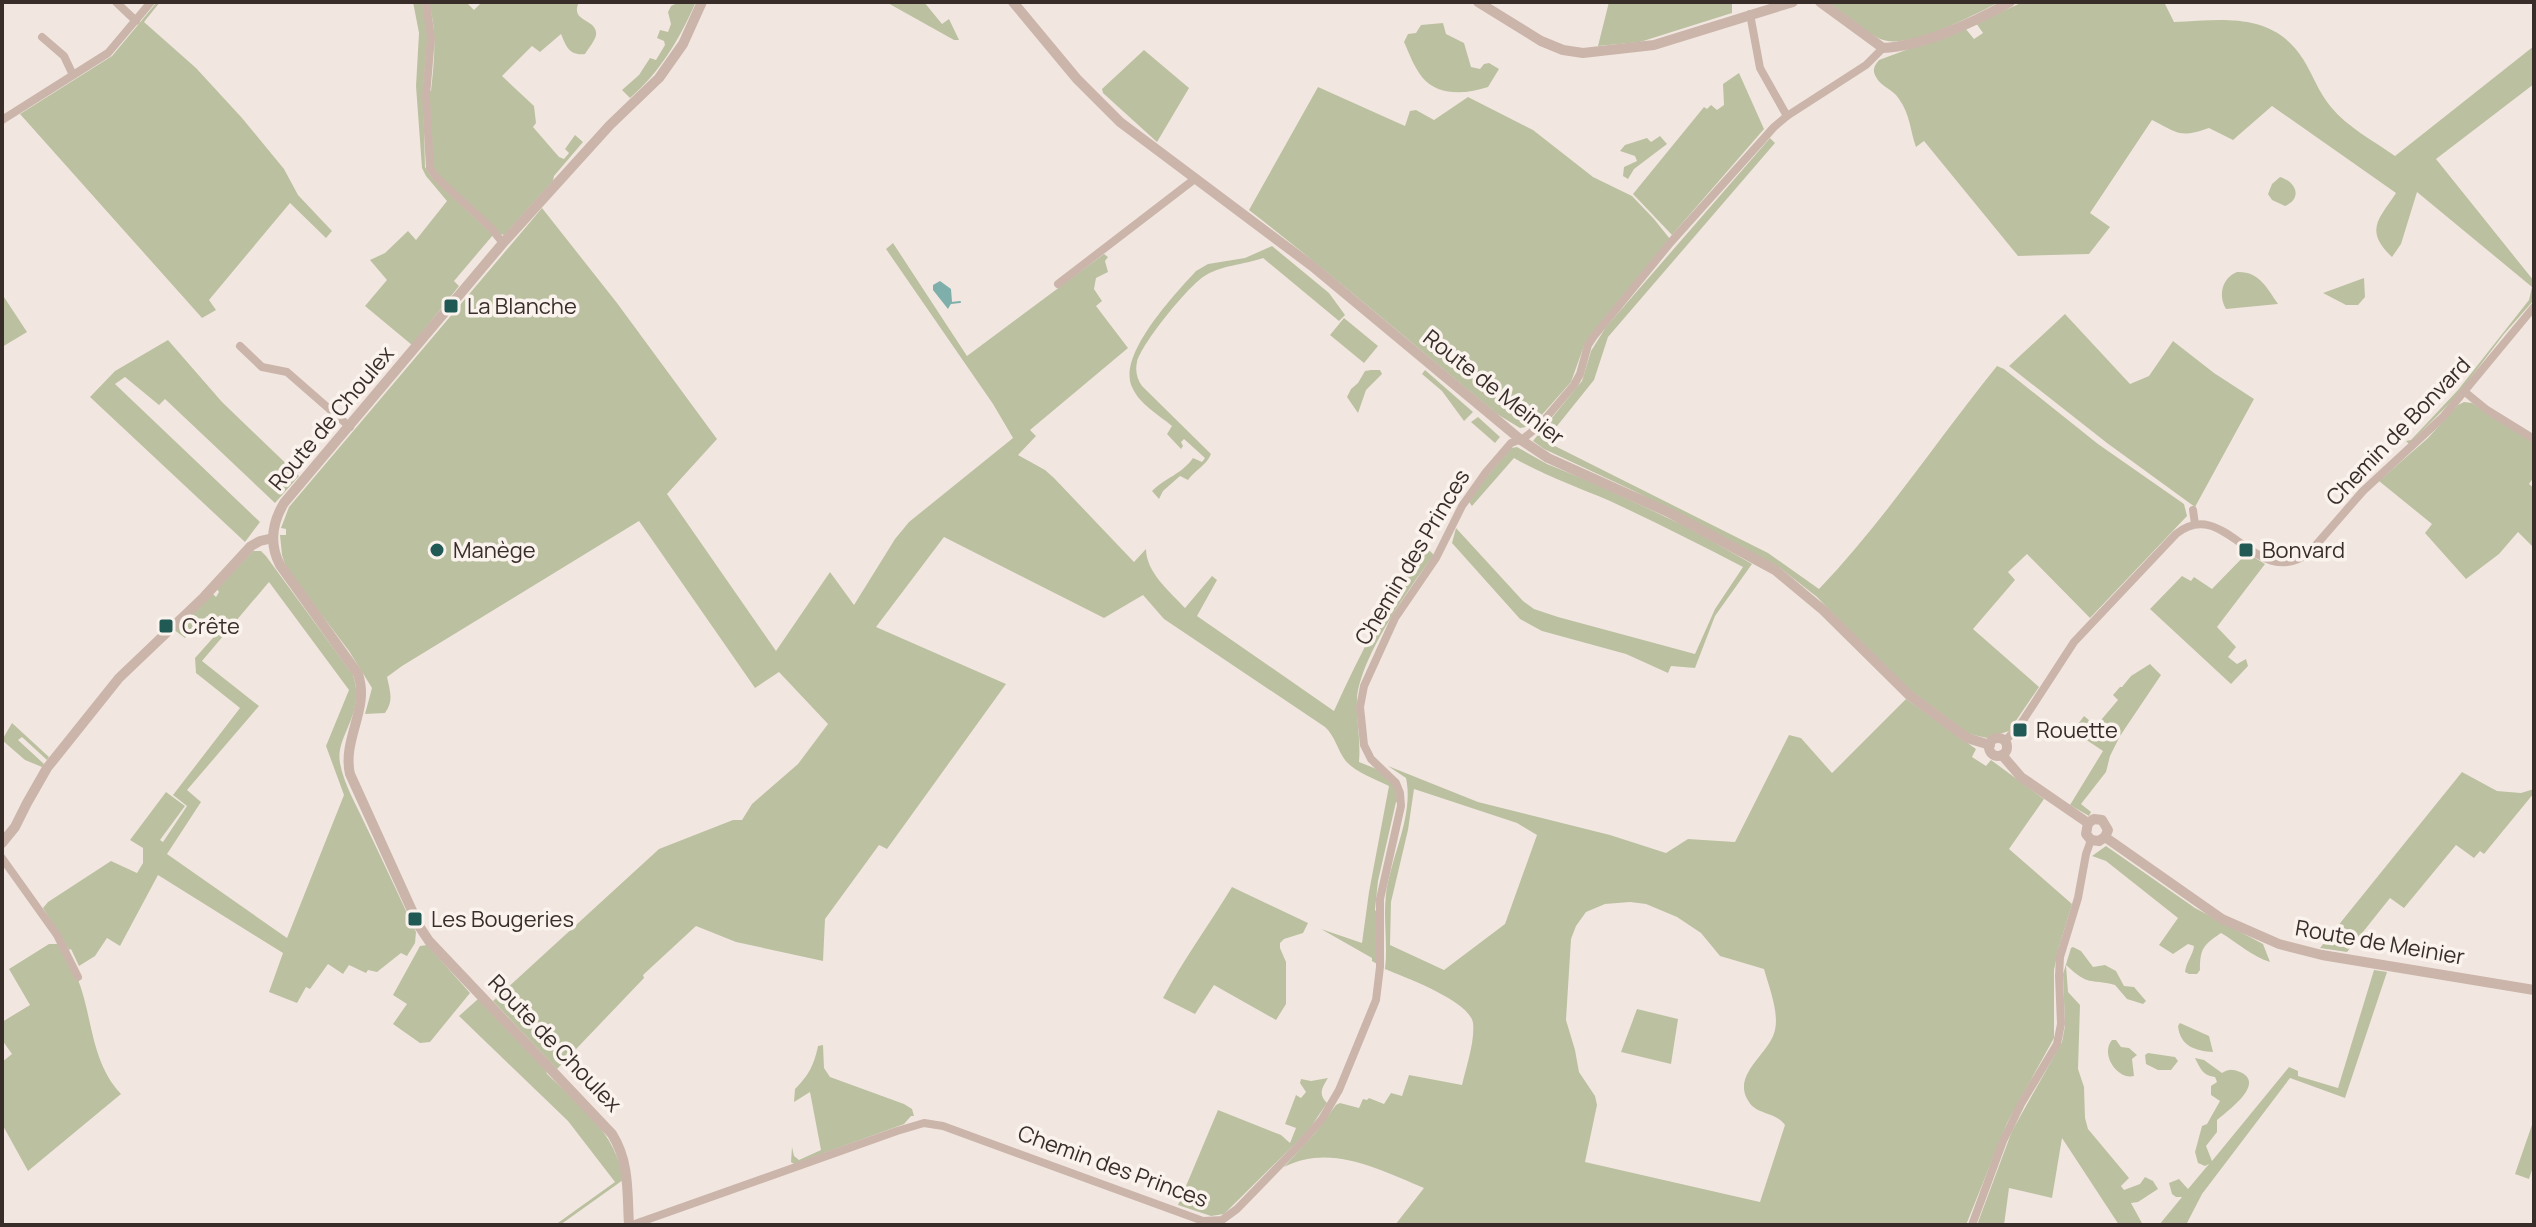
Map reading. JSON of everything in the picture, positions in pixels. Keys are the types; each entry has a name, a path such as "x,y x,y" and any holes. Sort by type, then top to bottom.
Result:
{"street":[{"path":"116,2 136,21"},
{"path":"3,117 112,50 151,2"},
{"path":"426,2 431,38 426,96 429,166 436,177 503,243"},
{"name":"Route de Choulex","path":"631,1225 625,1164 612,1134 429,941 419,926 350,774 348,749 362,702 358,674 280,565 274,553 273,538 276,519 284,503 503,243 610,125 659,78 683,44 702,2"},
{"name":"Route de Meinier","path":"1013,2 1108,112 1312,266 1521,440 1548,458 1670,513 1775,570 1823,610 1909,695 1967,738 1990,745"},
{"path":"1478,2 1541,41 1578,53 1651,45 1793,2"},
{"path":"1820,2 1883,48"},
{"name":"Chemin des Princes","path":"631,1225 913,1125 930,1123 1203,1221 1218,1221 1230,1215 1322,1119 1339,1090 1370,1018 1379,984 1381,892 1401,798 1392,778 1366,751 1360,727 1362,691 1395,618 1436,558 1462,506 1496,459 1511,443 1521,440 1539,426 1574,385 1583,368 1588,345 1608,316 1774,127 1866,65 1883,48 1914,43 1970,22 2010,2"},
{"path":"1750,14 1760,68 1787,116"},
{"path":"42,37 64,56 73,75"},
{"path":"1058,284 1196,178"},
{"name":"Chemin de Bonvard","path":"2195,524 2217,528 2272,562 2299,560 2309,553 2363,491 2465,392 2534,307"},
{"path":"240,346 262,367 287,372 350,427"},
{"path":"2465,392 2487,410 2534,439"},
{"path":"2002,755 2006,750 2005,741 2020,725 2074,642 2176,534 2195,524 2193,510"},
{"path":"2,843 15,827 47,768 126,669 204,597 251,546 273,538"},
{"path":"2002,755 1995,755 1990,745 1998,738 2005,741"},
{"path":"2002,755 2021,777 2088,823"},
{"path":"2094,819 2105,822 2108,830 2105,837 2099,841 2091,840 2085,830 2088,823 2094,819"},
{"name":"Route de Meinier","path":"2105,837 2222,919 2279,944 2322,955 2534,990"},
{"path":"1972,1225 2003,1141 2058,1040 2061,1024 2060,957 2091,840"},
{"path":"2,858 57,935 78,977"}],"green space":[{"path":"160,2 144,22 196,68 242,118 284,169 298,195 332,231 326,238 290,203 209,300 216,310 202,318 20,114 112,56"},
{"path":"413,2 423,2 428,33 423,89 425,167 432,178 493,235 454,281 459,286 412,345 365,306 387,280 370,260 385,253 408,231 416,240 447,201 422,168 416,86 419,33"},
{"path":"428,2 466,2 474,10 482,2 579,2 578,14 595,30 596,35 585,54 572,52 561,34 540,52 532,46 502,76 534,106 536,123 533,127 559,157 564,159 569,153 565,149 575,135 583,142 504,235 441,179 432,167 429,91 434,34"},
{"path":"679,2 695,4 668,55 630,98 622,90 639,75 650,58 656,60 665,45 657,38 660,30 668,32 671,24 668,12 671,6"},
{"path":"886,2 924,2 942,24 949,19 959,40 954,40"},
{"path":"1609,2 1732,2 1732,13 1640,42 1598,46"},
{"path":"1828,2 2000,2 1940,30 1890,41 1878,38"},
{"path":"2023,2 2164,2 2174,22 2228,20 2262,26 2291,44 2337,114 2395,156 2534,46 2534,84 2436,159 2534,281 2534,300 2456,397 2409,444 2406,441 2411,440 2458,390 2529,300 2532,287 2417,192 2401,244 2392,257 2383,248 2376,231 2380,217 2396,193 2272,106 2233,140 2209,128 2180,133 2152,120 2090,213 2110,227 2089,254 2018,256 1924,141 1916,147 1903,105 1878,80 1874,70 1879,60 1965,28 1974,39 1983,33 1976,23"},
{"path":"1443,23 1446,34 1464,43 1471,67 1480,69 1489,63 1499,69 1488,87 1462,92 1444,91 1419,73 1404,42 1408,34 1416,33 1421,25"},
{"path":"1144,50 1189,88 1157,142 1102,89"},
{"path":"1739,73 1764,129 1672,235 1633,194 1704,107 1707,109 1711,105 1717,110 1724,105 1723,84"},
{"path":"1318,87 1405,126 1410,111 1416,110 1434,120 1468,97 1533,130 1593,177 1632,196 1670,239 1585,343 1571,382 1532,426 1520,428 1497,414 1249,210"},
{"path":"1660,136 1667,144 1634,169 1628,179 1623,176 1624,167 1637,161 1635,156 1620,151 1625,145 1647,138 1651,142"},
{"path":"1770,138 1775,143 1608,337 1594,380 1545,441 1768,553 1819,589 1889,508 1997,366 2004,369 2098,444 2184,504 2187,516 2090,618 2027,554 2008,572 2015,580 1973,629 2039,687 2009,731 1987,738 1969,734 1899,682 1817,597 1780,568 1533,441 1582,381 1591,351 1606,327"},
{"path":"2280,177 2293,186 2296,195 2285,206 2272,200 2268,194 2272,184"},
{"path":"542,208 617,303 717,439 667,494 776,651 830,572 854,605 909,522 1013,438 886,249 893,243 967,356 1104,254 1108,257 1105,261 1108,272 1096,278 1094,289 1102,301 1096,306 1128,348 1030,430 1036,436 1018,455 1054,478 1134,562 1146,549 1154,574 1185,608 1212,576 1217,580 1197,616 1334,711 1376,626 1424,545 1434,555 1399,604 1376,644 1360,682 1357,699 1359,762 1379,770 1395,786 1398,802 1378,881 1375,910 1377,964 1372,958 1321,929 1362,943 1389,786 1365,775 1345,760 1325,727 1164,619 1143,595 1104,618 944,537 876,627 1006,684 887,849 879,845 825,919 823,961 736,942 696,926 643,975 644,978 557,1069 493,1001 659,849 733,820 742,820 752,804 798,764 828,724 779,672 755,688 639,521 402,666 387,677 390,700 385,713 365,714 372,688 349,651 286,568 280,535 286,535 286,529 281,528 289,507"},
{"path":"1272,246 1329,293 1345,315 1339,321 1263,258 1217,270 1195,283 1156,330 1136,365 1142,386 1211,454 1188,480 1180,476 1163,491 1159,499 1152,491 1193,458 1202,462 1205,458 1184,439 1181,449 1167,434 1172,426 1135,393 1130,374 1140,342 1196,271 1208,264 1245,258"},
{"path":"2237,272 2257,277 2278,304 2226,309 2222,298 2223,288 2228,278"},
{"path":"2364,278 2365,297 2358,305 2346,305 2323,293"},
{"path":"2,294 27,332 2,347"},
{"path":"2065,314 2130,384 2149,376 2173,341 2254,399 2195,507 2009,366"},
{"path":"1344,318 1378,346 1364,363 1330,335"},
{"path":"168,340 222,402 299,476 275,503 165,399 159,405 125,377 115,384 260,522 245,542 90,397 115,371"},
{"path":"1380,370 1382,374 1366,390 1358,413 1347,397 1351,389 1365,371"},
{"path":"1425,370 1473,412 1464,421 1442,391 1422,374"},
{"path":"2464,402 2472,403 2534,443 2534,477 2529,484 2534,488 2534,548 2518,532 2499,554 2466,579 2425,533 2432,524 2379,481"},
{"path":"1478,417 1500,437 1495,443 1471,422"},
{"path":"1517,447 1547,464 1689,528 1752,564 1715,616 1695,668 1671,666 1668,673 1626,654 1542,631 1520,619 1452,543 1456,528 1534,609 1695,654 1715,609 1743,567 1627,509 1514,458 1472,506 1469,502 1484,480 1511,448"},
{"path":"253,551 261,551 353,675 356,702 342,743 340,763 351,795 416,932 415,943 407,956 401,953 377,972 368,970 366,973 349,965 343,974 328,964 310,989 306,987 297,1003 269,992 283,953 158,875 120,946 107,938 95,956 79,966 43,908 111,861 137,873 143,863 143,848 130,840 166,792 185,806 160,840 163,842 187,806 173,795 240,708 196,673 195,658 220,630 207,616 185,638 173,629 212,593 216,597 217,589","holes":["269,582 349,690 326,746 344,795 287,938 167,854 201,802 187,790 259,706 202,661"]},
{"path":"2247,553 2265,564 2217,627 2236,647 2228,657 2237,664 2246,659 2248,666 2231,684 2150,609 2182,576 2191,581 2194,577 2212,589"},
{"path":"2150,664 2161,675 2120,736 2106,772 2081,804 2091,812 2089,816 2070,805 2103,751 2073,731 2084,716 2096,726 2118,700 2113,695 2131,676"},
{"path":"1906,699 1976,749 1972,757 1986,766 1991,760 2044,799 2009,849 2072,904 2054,970 2054,1038 2007,1123 1966,1225 1395,1225 1424,1188 1373,1167 1337,1158 1302,1160 1284,1167 1340,1103 1359,1108 1363,1099 1369,1098 1384,1104 1391,1093 1402,1096 1409,1075 1462,1085 1473,1038 1473,1023 1469,1015 1449,998 1385,969 1386,894 1405,821 1408,792 1406,778 1388,766 1478,802 1610,835 1666,853 1688,839 1735,842 1789,735 1801,738 1832,773","holes":["1414,789 1517,823 1537,835 1505,924 1444,970 1390,945 1391,902","1605,904 1646,904 1677,917 1701,933 1720,956 1764,969 1775,1008 1775,1030 1748,1074 1744,1092 1752,1106 1776,1117 1785,1125 1760,1202 1585,1162 1597,1105 1595,1096 1579,1072 1566,1020 1571,939 1586,912"]},
{"path":"12,723 49,757 47,760 22,737 18,740 44,764 42,767 25,760 2,740"},
{"path":"2462,772 2497,791 2521,793 2534,789 2534,793 2484,854 2480,851 2474,858 2456,845 2404,908 2390,898 2347,952 2320,948"},
{"path":"2106,846 2195,908 2263,944 2270,962 2221,933 2204,948 2197,974 2185,972 2194,946 2188,944 2173,954 2159,945 2178,918 2106,861 2092,856"},
{"path":"1232,887 1308,923 1303,933 1280,943 1286,962 1286,1004 1276,1020 1214,985 1195,1014 1163,998"},
{"path":"49,944 59,944 73,968 103,1067 121,1094 28,1171 2,1124 2,1062 12,1054 2,1040 2,1022 30,1005 9,969"},
{"path":"427,945 470,993 430,1042 420,1043 393,1024 407,1004 393,995 420,946"},
{"path":"2071,948 2081,951 2093,967 2105,965 2116,971 2124,986 2134,987 2146,1001 2143,1004 2127,999 2115,985 2085,979 2066,965 2068,992 2080,1005 2078,1069 2084,1087 2088,1129 2129,1178 2121,1186 2124,1190 2140,1184 2145,1177 2153,1181 2158,1189 2131,1203 2143,1225 2119,1225 2062,1138 2052,1198 2009,1188 2004,1225 1977,1225 2012,1131 2062,1042 2065,1026 2063,974"},
{"path":"2374,970 2387,972 2345,1098 2290,1078 2202,1194 2186,1225 2159,1225 2182,1197 2172,1194 2169,1183 2179,1179 2188,1189 2209,1164 2198,1163 2195,1152 2202,1126 2207,1124 2220,1101 2211,1095 2211,1086 2217,1082 2215,1077 2205,1073 2195,1058 2204,1060 2222,1073 2231,1070 2240,1072 2249,1083 2243,1096 2217,1120 2217,1132 2206,1146 2212,1161 2289,1067 2298,1071 2298,1076 2338,1088"},
{"path":"478,999 595,1121 619,1163 623,1180 560,1225 555,1225 615,1182 568,1121 459,1016"},
{"path":"1637,1009 1678,1019 1671,1064 1621,1052"},
{"path":"2180,1023 2209,1036 2213,1052 2195,1049 2185,1043 2179,1033"},
{"path":"2112,1040 2137,1055 2132,1059 2134,1076 2122,1074 2112,1065 2108,1052"},
{"path":"823,1045 824,1068 830,1077 904,1104 912,1109 914,1116 904,1124 794,1164 791,1162 792,1147 794,1156 799,1160 821,1150 810,1092 794,1102 795,1089 810,1069 818,1046"},
{"path":"2145,1055 2175,1057 2178,1061 2171,1070 2158,1070 2146,1064"},
{"path":"1328,1078 1322,1091 1327,1103 1308,1131 1224,1214 1211,1216 1178,1205 1218,1110 1281,1135 1290,1143 1296,1128 1285,1124 1296,1095 1301,1098 1306,1092 1301,1079"},
{"path":"2534,1119 2534,1164 2529,1179 2515,1174"}],"water":[{"path":"940,281 951,289 952,302 948,309 933,290 933,285"}],"waterway":[{"path":"951,303 960,302"}],"place":[{"name":"La Blanche","path":"451,306"},
{"name":"Manège","path":"437,550"},
{"name":"Bonvard","path":"2246,550"},
{"name":"Crête","path":"166,626"},
{"name":"Rouette","path":"2020,730"},
{"name":"Les Bougeries","path":"415,919"}]}
